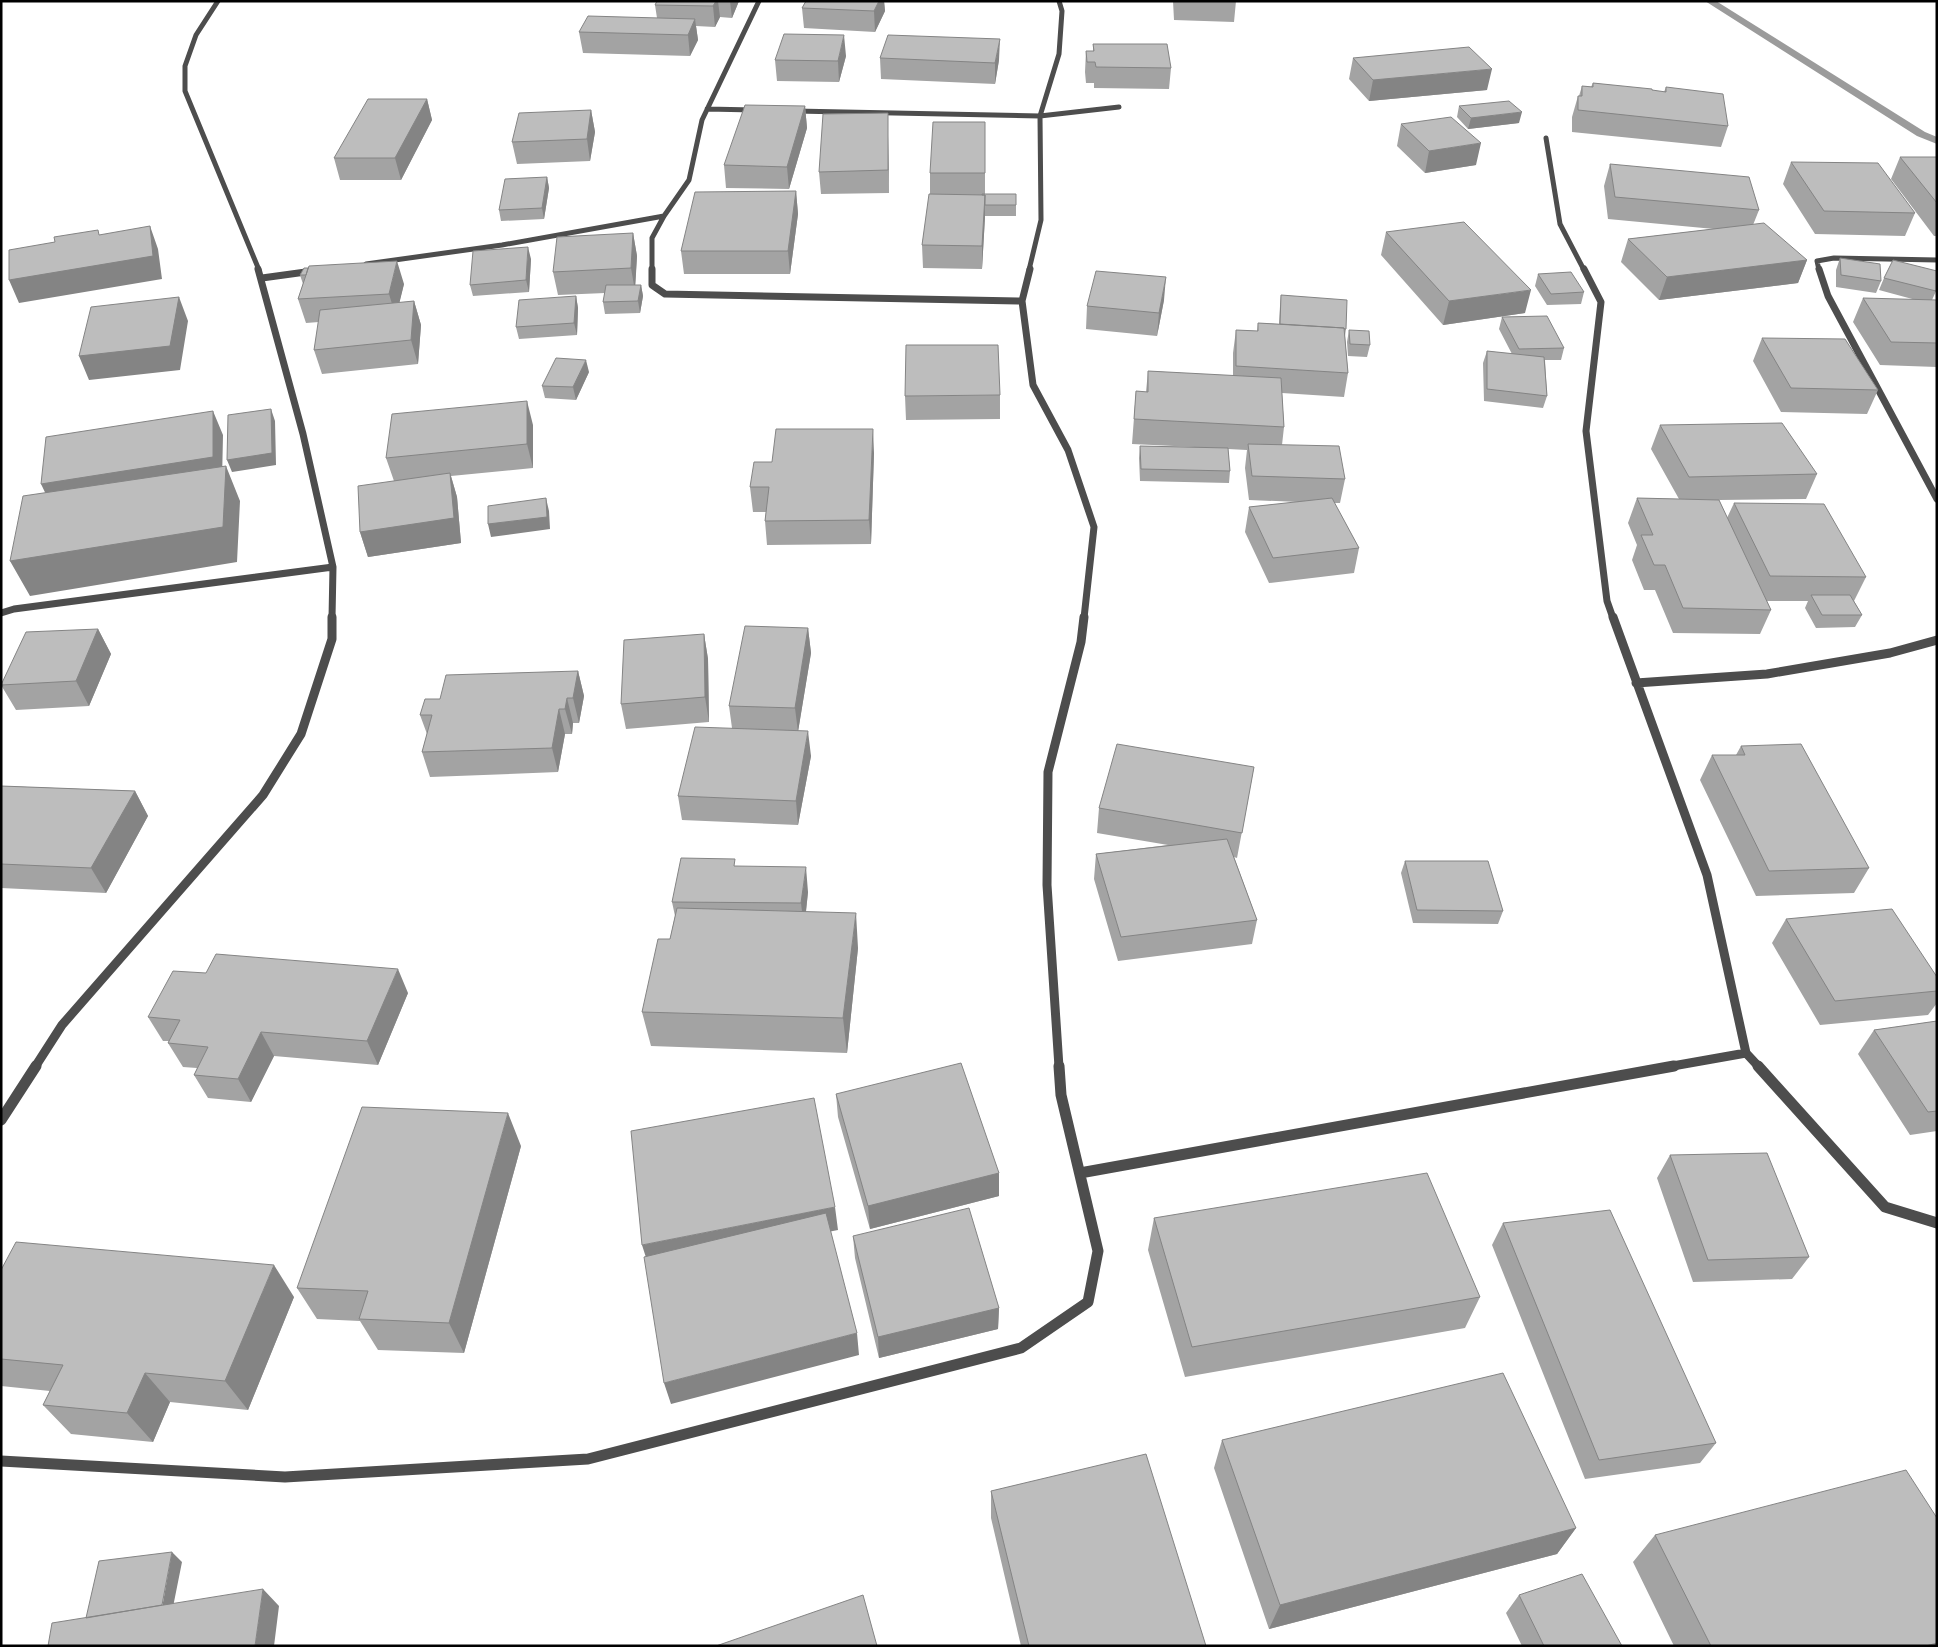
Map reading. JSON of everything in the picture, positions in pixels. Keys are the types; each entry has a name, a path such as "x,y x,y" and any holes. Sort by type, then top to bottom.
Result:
{"street":[{"path":"1,1120 62,1025 263,795 301,734 332,639 333,567 303,434 262,278 185,91 185,66 196,35 218,1"},
{"path":"759,1 702,120 689,180 664,216 652,238 652,285 665,294 1022,301"},
{"path":"1,1461 285,1477 588,1459 1021,1348 1088,1302 1098,1251 1061,1094 1047,886 1048,772 1080,642 1094,528 1068,450 1033,385 1022,301 1041,220 1040,116 1058,54 1062,11 1058,1"},
{"path":"785,110 1040,116 1120,107"},
{"path":"707,108 766,110"},
{"path":"1546,138 1560,224 1601,302 1586,431 1607,600 1706,876 1746,1053 1885,1207 1937,1223"},
{"path":"358,265 502,245 664,216"},
{"path":"1937,260 1834,258 1817,262 1828,296 1937,499"},
{"path":"262,278 319,270"},
{"path":"1,613 14,609 175,586 333,567"},
{"path":"1636,682 1767,674 1890,653 1937,640"},
{"path":"1080,1173 1746,1053"}],"building":[{"path":"657,1 716,1 713,6 655,5"},
{"path":"806,1 879,1 874,11 802,8"},
{"path":"588,16 695,19 688,35 579,32"},
{"path":"784,34 844,35 838,61 775,60"},
{"path":"888,35 1000,39 995,63 880,58"},
{"path":"1093,44 1167,44 1171,68 1096,67 1095,62 1087,62 1086,51 1094,51"},
{"path":"1469,47 1492,69 1373,80 1353,58"},
{"path":"1593,83 1666,92 1666,87 1723,94 1728,126 1578,110 1578,96 1582,96 1582,86 1593,87"},
{"path":"368,99 427,99 395,158 334,158"},
{"path":"1509,101 1522,112 1471,118 1459,106"},
{"path":"745,105 805,106 787,167 724,165"},
{"path":"591,110 587,139 512,142 519,113"},
{"path":"888,113 888,170 819,172 823,114"},
{"path":"1451,117 1481,143 1429,151 1401,124"},
{"path":"933,122 985,122 985,173 930,173"},
{"path":"1900,157 1937,157 1937,203"},
{"path":"1791,162 1878,163 1915,213 1824,211"},
{"path":"1610,164 1749,177 1759,210 1615,197"},
{"path":"547,177 542,208 499,210 505,179"},
{"path":"796,191 788,251 681,251 695,192"},
{"path":"929,194 985,195 982,246 922,245"},
{"path":"982,194 1016,194 1016,205 985,205 985,195"},
{"path":"1464,222 1531,290 1449,301 1386,232"},
{"path":"1764,223 1807,260 1667,277 1628,239"},
{"path":"150,226 153,256 9,280 9,250 55,242 54,237 98,230 99,235"},
{"path":"633,233 631,268 553,272 557,237"},
{"path":"528,247 526,280 470,285 473,251"},
{"path":"1840,258 1880,264 1881,281 1841,275"},
{"path":"1893,260 1937,271 1936,291 1884,278"},
{"path":"397,261 389,294 298,299 309,266"},
{"path":"304,268 308,268 306,275 300,275"},
{"path":"1096,271 1166,277 1159,313 1087,306"},
{"path":"1571,272 1584,292 1551,294 1538,274"},
{"path":"606,285 641,285 638,301 603,302"},
{"path":"1281,295 1347,300 1346,329 1280,324"},
{"path":"576,296 574,323 516,327 519,300"},
{"path":"179,297 170,346 79,356 91,307"},
{"path":"1863,298 1937,300 1937,343 1891,342"},
{"path":"414,301 411,340 314,350 320,310"},
{"path":"1547,316 1564,348 1519,349 1502,317"},
{"path":"1258,323 1344,328 1348,373 1236,366 1236,330 1258,331"},
{"path":"1349,330 1369,331 1370,345 1350,344"},
{"path":"1762,338 1845,339 1878,390 1791,388"},
{"path":"906,345 998,345 1000,395 905,396"},
{"path":"1487,351 1544,357 1547,396 1487,389"},
{"path":"556,358 586,360 573,387 542,386"},
{"path":"1148,371 1281,378 1284,427 1134,419 1136,391 1148,392"},
{"path":"527,401 527,444 386,458 392,414"},
{"path":"271,409 272,453 227,460 228,415"},
{"path":"213,411 213,457 41,484 46,437"},
{"path":"1782,423 1817,474 1689,477 1660,425"},
{"path":"776,429 873,429 869,520 765,521 769,487 750,487 754,462 772,462"},
{"path":"1248,444 1339,446 1345,479 1252,476"},
{"path":"1140,446 1228,448 1230,471 1141,469"},
{"path":"226,466 223,527 10,561 23,496"},
{"path":"450,473 454,518 360,532 358,486"},
{"path":"546,498 547,517 488,524 488,506"},
{"path":"1332,498 1359,548 1273,558 1249,507"},
{"path":"1637,498 1719,500 1771,610 1683,608 1665,565 1654,565 1641,535 1653,535"},
{"path":"1734,503 1824,504 1866,577 1770,576"},
{"path":"1811,595 1850,595 1862,615 1822,615"},
{"path":"745,626 808,628 795,708 729,706"},
{"path":"98,629 76,681 1,685 26,632"},
{"path":"704,634 705,697 621,704 624,640"},
{"path":"578,671 573,698 567,698 565,709 559,709 552,748 422,752 432,715 420,715 425,699 440,699 446,675"},
{"path":"695,727 808,731 796,801 678,796"},
{"path":"1117,744 1254,767 1242,833 1099,808"},
{"path":"1801,744 1869,868 1769,871 1712,755 1745,755 1741,746"},
{"path":"1,786 135,791 91,868 1,864"},
{"path":"1227,839 1257,920 1121,937 1096,854"},
{"path":"681,858 735,859 734,866 806,867 801,903 672,902"},
{"path":"1405,861 1488,861 1503,911 1417,910"},
{"path":"677,908 856,913 843,1018 642,1012 658,939 670,939"},
{"path":"1892,909 1937,977 1937,991 1835,1001 1786,919"},
{"path":"216,954 398,969 367,1041 261,1032 238,1079 194,1075 208,1047 168,1043 180,1020 148,1017 173,971 206,973"},
{"path":"1937,1021 1937,1111 1928,1112 1874,1030"},
{"path":"961,1063 999,1173 868,1206 836,1094"},
{"path":"814,1098 835,1207 642,1245 631,1131"},
{"path":"362,1107 508,1113 449,1323 359,1319 368,1291 297,1288"},
{"path":"1767,1153 1809,1257 1708,1260 1670,1155"},
{"path":"1427,1173 1480,1297 1192,1347 1154,1218"},
{"path":"969,1208 999,1308 878,1337 853,1236"},
{"path":"1610,1210 1716,1443 1599,1460 1503,1223"},
{"path":"826,1213 857,1333 664,1383 644,1257"},
{"path":"16,1242 274,1265 225,1381 145,1373 127,1413 43,1405 63,1365 1,1359 1,1270"},
{"path":"1503,1373 1576,1528 1280,1605 1222,1440"},
{"path":"1146,1454 1206,1646 1029,1646 991,1491"},
{"path":"1906,1470 1937,1518 1937,1643 1926,1646 1711,1646 1655,1535"},
{"path":"172,1552 162,1605 86,1618 99,1561"},
{"path":"1582,1574 1622,1646 1544,1646 1519,1595"},
{"path":"263,1589 255,1646 48,1646 52,1623"},
{"path":"863,1595 877,1646 716,1646"}],"waterway":[{"path":"1709,1 1921,134 1937,141"}]}
